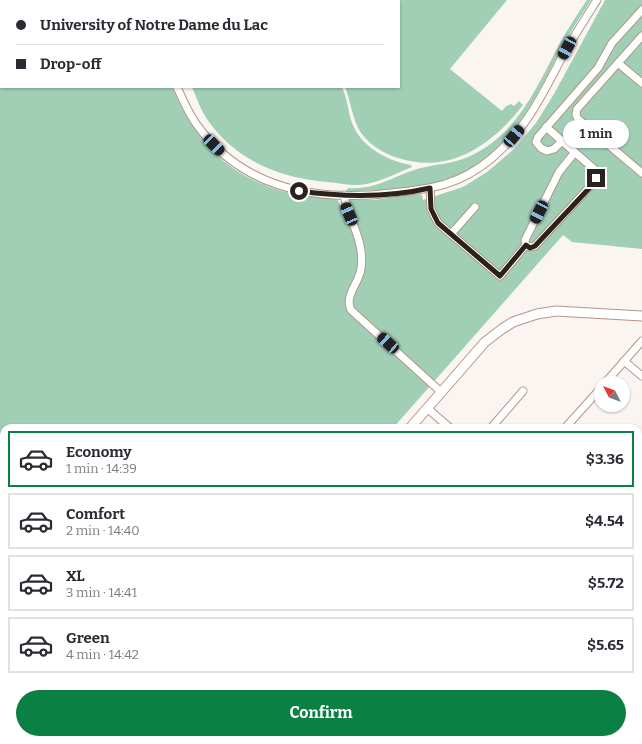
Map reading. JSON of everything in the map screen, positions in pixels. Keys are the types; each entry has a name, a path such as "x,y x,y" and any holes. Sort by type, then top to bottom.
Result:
{"main road":[{"path":"413,424 485,342 502,329 525,317 556,311 642,316"}],"street":[{"path":"177,88 196,124 207,138 236,164 250,173 284,188 330,195 371,196 430,188 450,183 470,174 493,157 514,136 535,108 567,48 597,0"},
{"path":"562,141 551,151 548,151 541,148 536,142 536,139 598,68 612,43 642,10"},
{"path":"641,170 576,116 577,109 642,36"},
{"path":"618,63 642,83"},
{"path":"526,245 530,248 535,246 596,181 596,171 546,127"},
{"path":"430,188 431,209 438,223 500,276 526,245 525,240 559,172 575,152"},
{"path":"344,195 346,206 358,233 360,244 361,270 348,301 351,310 442,392"},
{"path":"451,234 475,207"},
{"path":"611,376 642,341"},
{"path":"624,361 642,376"},
{"path":"494,424 523,391"},
{"path":"570,424 594,396"},
{"path":"427,408 445,424"}],"green space":[{"path":"400,0 507,0 450,69 502,111 506,106 511,104 514,106 519,101 523,105 498,132 469,152 452,159 435,162 417,162 388,154 373,145 361,133 345,88 400,88"},
{"path":"587,0 591,0 567,38 537,94 518,124 493,151 478,163 466,171 443,181 395,189 346,191 348,188 368,187 421,168 450,163 468,157 485,148 500,136 524,108 564,36"},
{"path":"605,0 642,0 642,249 572,242 563,235 397,424 0,424 0,88 172,88 191,124 216,154 230,166 265,185 285,192 337,199 341,206 348,206 347,202 349,199 374,200 418,194 422,195 423,200 463,187 487,172 514,149 536,123 554,94"},
{"path":"192,88 342,88 351,120 360,137 367,145 384,156 411,165 412,167 378,181 357,185 310,180 277,172 247,157 220,136 209,122 199,105"}],"route":[{"path":"299,191 330,195 371,196 430,188 431,209 438,223 500,276 526,245 530,248 535,246 596,181 596,178"}]}
